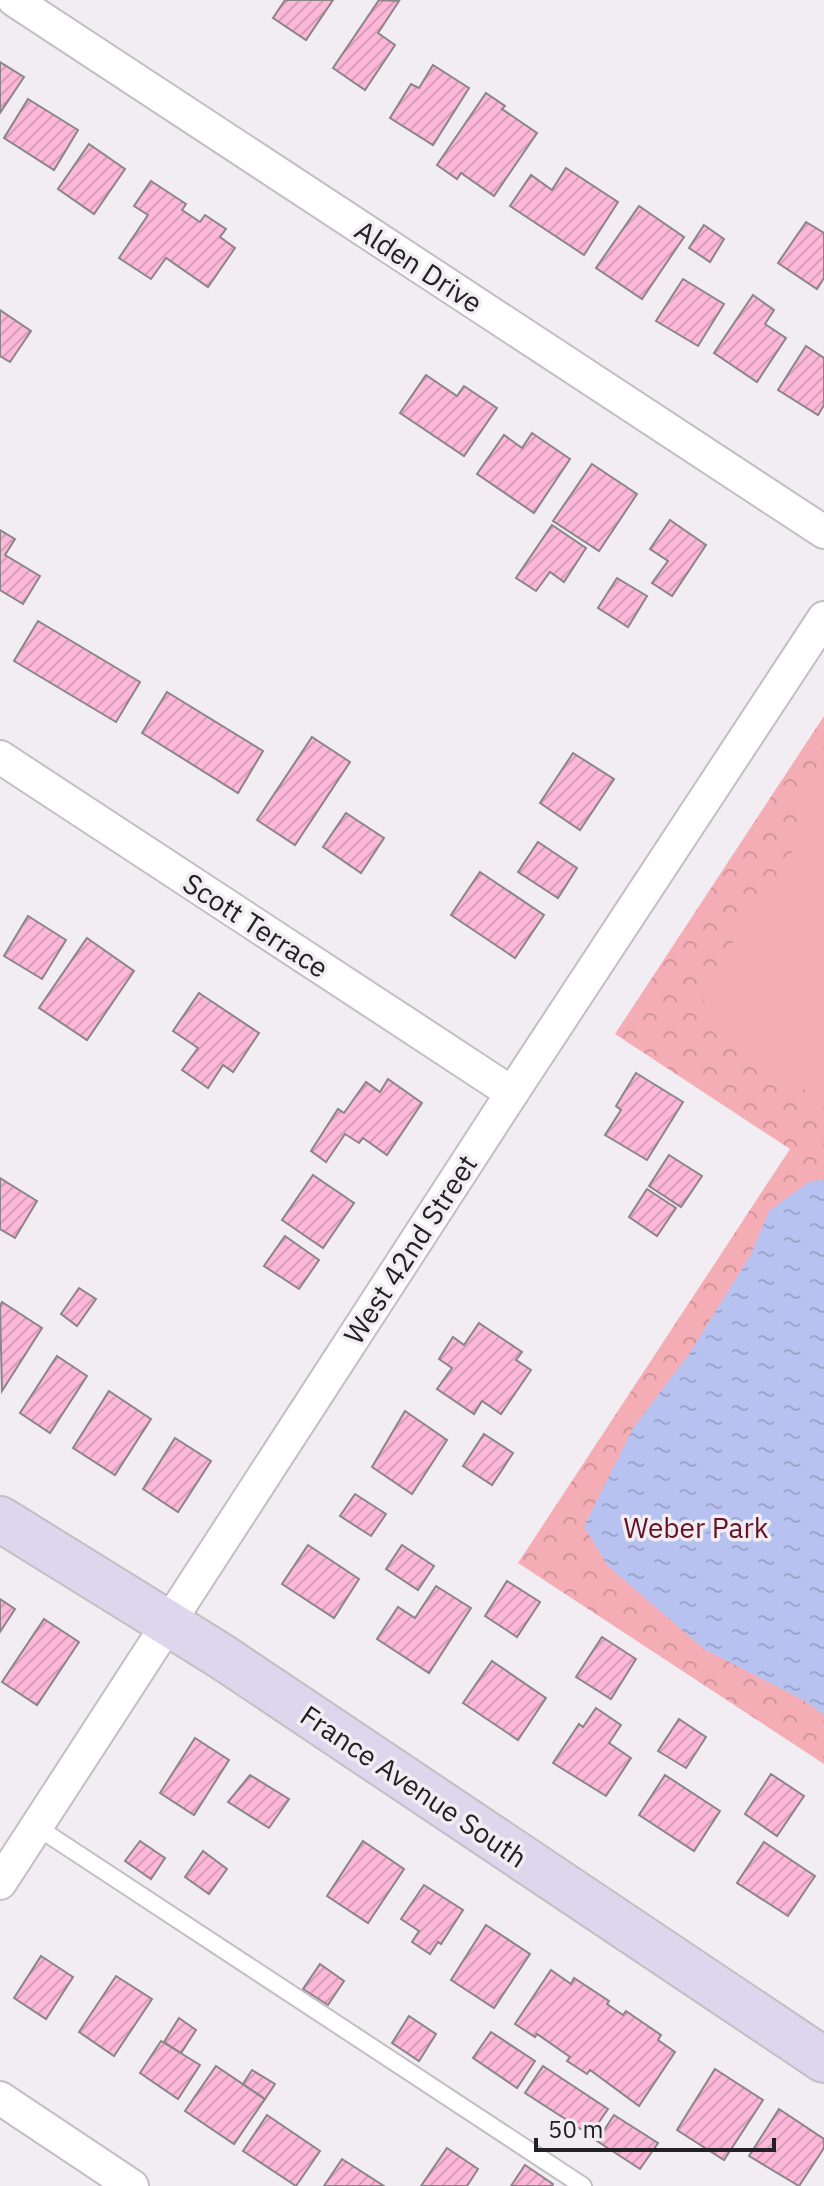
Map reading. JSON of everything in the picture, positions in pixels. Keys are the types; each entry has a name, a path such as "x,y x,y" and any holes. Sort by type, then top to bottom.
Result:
{"main road":[{"name":"France Avenue South","path":"0,1519 169,1624 824,2060"}],"street":[{"name":"Alden Drive","path":"14,0 824,532"},
{"name":"West 42nd Street","path":"0,1883 824,618"},
{"name":"Scott Terrace","path":"0,757 512,1093"},
{"path":"0,2098 132,2186"}],"lane":[{"path":"37,1827 583,2186"}],"green space":[{"name":"Weber Park","path":"824,716 824,1764 518,1563 790,1149 615,1034"},
{"path":"824,755 824,1102 711,1031 702,990 816,815 795,801"}],"water":[{"path":"824,1180 824,1715 805,1701 704,1649 608,1566 584,1526 633,1428 689,1354 751,1254 769,1211 810,1181"}],"building":[{"path":"285,0 333,0 306,40 273,18"},
{"path":"379,0 399,1 378,33 395,45 365,90 333,68"},
{"path":"0,62 24,77 0,113"},
{"path":"433,65 469,88 433,145 390,118 411,84 419,88"},
{"path":"486,93 505,106 502,109 537,133 494,196 461,173 457,179 437,165"},
{"path":"28,99 78,130 54,170 4,138"},
{"path":"89,144 125,169 94,214 58,189"},
{"path":"566,168 618,202 584,255 510,206 531,175 552,190"},
{"path":"151,181 186,204 182,210 200,222 205,215 226,229 220,237 235,248 208,287 166,258 151,279 119,258 148,215 134,206"},
{"path":"639,206 684,237 642,299 596,268"},
{"path":"806,222 824,233 824,278 817,289 778,263"},
{"path":"704,225 724,239 710,262 689,248"},
{"path":"683,279 724,304 698,346 656,321"},
{"path":"753,295 774,310 765,324 786,338 757,382 714,353"},
{"path":"0,310 31,331 10,362 0,356"},
{"path":"806,346 824,358 824,405 818,415 778,390"},
{"path":"426,375 457,396 464,386 497,408 464,456 400,413"},
{"path":"532,433 570,459 534,513 477,474 504,435 522,448"},
{"path":"592,464 637,494 599,551 553,521"},
{"path":"670,520 706,545 672,596 652,583 668,561 650,549"},
{"path":"552,525 586,548 564,582 550,572 536,591 516,578"},
{"path":"0,530 15,539 5,555 40,576 23,604 0,590"},
{"path":"617,578 647,596 628,627 598,608"},
{"path":"38,621 140,682 116,722 14,661"},
{"path":"167,692 263,751 238,793 142,733"},
{"path":"312,737 350,762 295,845 257,820"},
{"path":"573,753 614,779 580,830 540,803"},
{"path":"346,813 384,838 361,873 323,847"},
{"path":"538,842 577,868 558,898 518,872"},
{"path":"480,872 544,915 515,958 451,915"},
{"path":"28,916 66,940 42,979 4,956"},
{"path":"87,938 134,971 87,1040 39,1008"},
{"path":"199,993 259,1033 233,1072 223,1065 208,1088 182,1070 198,1048 173,1031"},
{"path":"636,1073 683,1102 647,1160 605,1135 621,1110 616,1106"},
{"path":"388,1079 422,1103 387,1155 363,1138 359,1143 345,1134 326,1162 311,1151 338,1109 344,1113 366,1082 380,1092"},
{"path":"669,1155 702,1176 681,1207 649,1186"},
{"path":"313,1175 354,1203 323,1248 282,1220"},
{"path":"0,1178 37,1201 15,1238 0,1229"},
{"path":"647,1189 676,1208 657,1236 629,1217"},
{"path":"285,1236 319,1260 299,1289 264,1266"},
{"path":"79,1288 96,1299 77,1326 61,1314"},
{"path":"2,1302 42,1328 2,1391 0,1306"},
{"path":"479,1323 522,1352 516,1360 531,1370 501,1414 482,1401 474,1414 437,1389 452,1368 439,1359 453,1337 464,1345"},
{"path":"57,1356 87,1376 50,1433 20,1413"},
{"path":"109,1391 151,1419 115,1475 73,1448"},
{"path":"405,1411 447,1440 412,1494 372,1467"},
{"path":"484,1434 513,1453 492,1485 463,1466"},
{"path":"175,1438 211,1461 178,1512 143,1489"},
{"path":"355,1494 386,1514 371,1536 340,1516"},
{"path":"308,1545 359,1579 334,1618 282,1584"},
{"path":"402,1545 434,1566 418,1590 386,1569"},
{"path":"507,1581 540,1602 517,1637 485,1616"},
{"path":"436,1586 471,1608 429,1673 377,1639 398,1607 415,1618"},
{"path":"0,1599 15,1609 0,1632"},
{"path":"44,1619 79,1642 37,1705 2,1682"},
{"path":"602,1637 636,1659 611,1699 576,1677"},
{"path":"492,1661 546,1698 518,1740 463,1703"},
{"path":"596,1708 621,1725 609,1743 631,1758 606,1796 553,1763 579,1724 583,1727"},
{"path":"679,1719 706,1737 686,1768 658,1751"},
{"path":"195,1738 229,1760 194,1815 160,1793"},
{"path":"771,1774 804,1796 777,1836 745,1814"},
{"path":"250,1775 289,1799 269,1828 228,1802"},
{"path":"665,1775 720,1811 694,1851 639,1815"},
{"path":"140,1841 165,1858 151,1879 125,1861"},
{"path":"363,1841 404,1869 368,1923 327,1896"},
{"path":"764,1842 815,1876 788,1916 737,1883"},
{"path":"203,1851 227,1869 209,1894 185,1877"},
{"path":"424,1885 463,1910 441,1944 438,1942 430,1954 412,1942 419,1931 401,1919"},
{"path":"486,1925 530,1954 494,2008 451,1980"},
{"path":"41,1956 73,1977 46,2019 14,1998"},
{"path":"320,1964 344,1981 328,2005 303,1989"},
{"path":"551,1970 571,1984 574,1978 609,2001 607,2004 623,2015 626,2011 661,2035 658,2040 675,2052 639,2106 590,2070 587,2074 567,2061 570,2057 537,2034 535,2037 515,2024"},
{"path":"116,1976 152,1999 114,2056 79,2032"},
{"path":"409,2016 436,2034 419,2061 392,2043"},
{"path":"179,2018 196,2030 181,2053 164,2042"},
{"path":"491,2032 535,2061 517,2088 473,2058"},
{"path":"161,2041 200,2065 178,2099 140,2073"},
{"path":"216,2066 265,2099 234,2144 185,2111"},
{"path":"543,2066 608,2109 590,2135 525,2093"},
{"path":"715,2069 763,2100 724,2160 677,2130"},
{"path":"252,2070 275,2084 265,2099 243,2084"},
{"path":"779,2109 824,2139 824,2148 799,2186 749,2156"},
{"path":"267,2115 320,2151 296,2186 243,2151"},
{"path":"614,2115 658,2143 640,2169 597,2141"},
{"path":"447,2148 478,2169 467,2186 421,2186"},
{"path":"342,2159 384,2186 324,2186"},
{"path":"525,2165 553,2184 552,2186 511,2186"}]}
